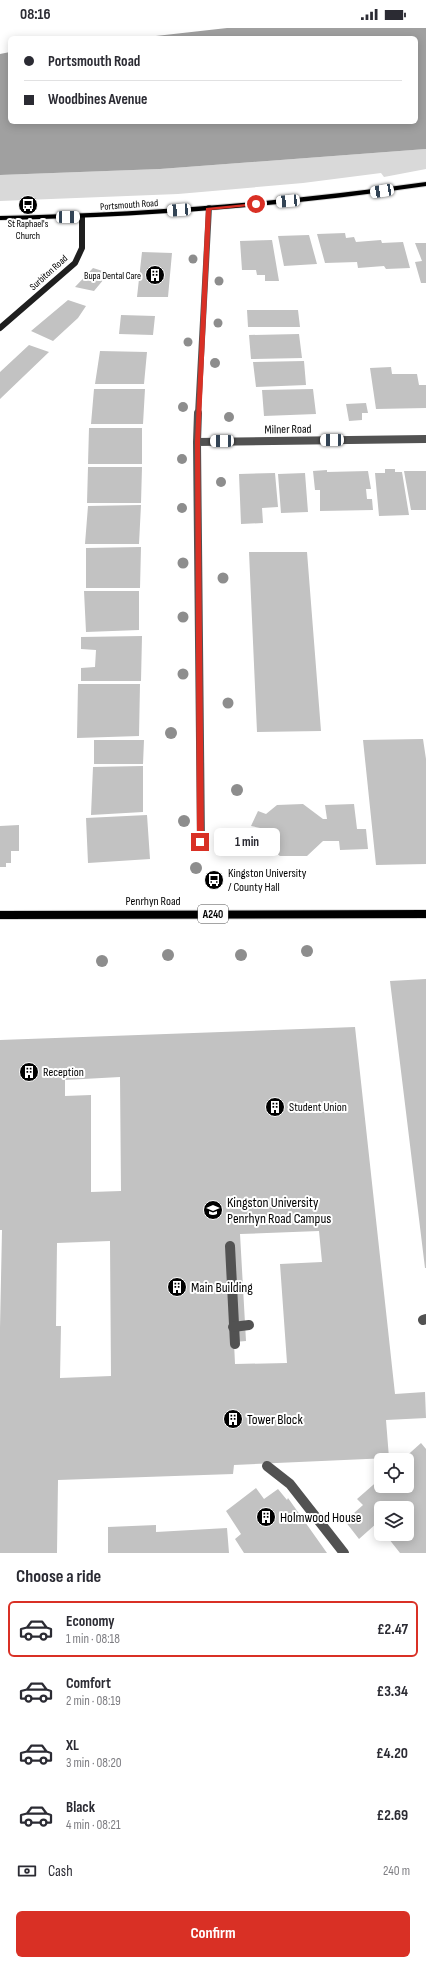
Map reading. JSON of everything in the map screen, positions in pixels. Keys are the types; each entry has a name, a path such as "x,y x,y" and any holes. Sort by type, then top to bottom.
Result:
{"main road":[{"name":"Portsmouth Road","path":"0,218 82,217 208,208 352,195 426,184"},
{"name":"Surbiton Road","path":"0,328 75,263 82,248 82,217"},
{"name":"Penrhyn Road","path":"0,915 426,914"}],"street":[{"path":"200,842 197,442 208,208"},
{"name":"Milner Road","path":"197,442 426,438"},
{"path":"230,1246 235,1344"},
{"path":"233,1327 249,1325"},
{"path":"267,1466 290,1484 344,1553"}],"shaded area":[{"path":"227,28 426,28 426,149 160,169 0,175 0,54 8,52 8,124 418,124 418,36 156,36"},
{"path":"426,149 426,169 384,177 381,173 303,183 178,194 0,201 0,175 160,169"}],"building":[{"path":"345,233 346,238 354,237 356,242 381,240 382,243 403,242 410,268 386,269 384,266 358,268 357,262 325,263 317,234"},
{"path":"309,235 317,264 284,266 278,236"},
{"path":"272,240 279,281 265,281 265,275 257,275 256,270 242,270 240,241"},
{"path":"415,243 426,243 426,283 421,283 415,262 422,261"},
{"name":"Bupa Dental Care","path":"142,252 172,253 168,297 137,297"},
{"path":"93,268 109,273 94,291 75,287"},
{"path":"68,300 86,306 78,318 53,341 31,331"},
{"path":"247,310 298,310 300,327 248,327"},
{"path":"121,315 155,316 153,335 119,334"},
{"path":"299,334 302,358 251,359 249,335"},
{"path":"29,345 49,352 0,399 0,372"},
{"path":"100,351 147,352 144,384 95,384"},
{"path":"304,361 306,385 256,387 253,362"},
{"path":"391,367 392,374 417,374 419,385 426,385 426,408 376,409 370,368"},
{"path":"94,389 145,389 143,424 91,424"},
{"path":"313,389 316,414 264,416 262,390"},
{"path":"366,403 368,413 362,413 362,420 349,421 346,404"},
{"path":"89,428 142,428 142,464 88,464"},
{"path":"88,467 142,467 141,503 87,503"},
{"path":"385,469 395,469 395,472 402,472 409,515 379,516 375,473 385,473"},
{"path":"327,470 327,472 368,471 371,489 366,489 367,499 372,499 373,510 320,511 320,490 315,490 313,471"},
{"path":"404,471 426,471 426,510 411,510"},
{"path":"275,473 278,507 262,508 263,523 241,524 239,474"},
{"path":"305,473 308,512 281,513 278,474"},
{"path":"141,505 139,544 85,544 88,506"},
{"path":"141,547 140,588 86,588 86,548"},
{"path":"249,552 307,552 321,731 257,732"},
{"path":"84,591 139,591 139,630 86,632"},
{"path":"142,636 141,681 81,681 81,668 95,667 96,650 81,649 81,637"},
{"path":"78,684 140,684 139,736 77,738"},
{"path":"423,739 426,759 426,864 376,865 363,740"},
{"path":"94,740 144,740 143,764 94,764"},
{"path":"143,766 143,812 91,815 93,767"},
{"path":"303,804 323,819 327,819 325,805 354,804 357,829 366,829 368,849 340,850 339,841 323,841 307,856 280,856 260,841 260,828 251,826 258,811 266,814 277,805"},
{"path":"147,815 150,859 88,863 86,818"},
{"path":"19,825 19,851 11,851 11,863 6,863 6,867 0,867 0,826"},
{"path":"426,979 426,1268 425,1268 390,981"},
{"name":"Kingston University Penrhyn Road Campus","path":"355,1027 395,1394 425,1392 426,1418 386,1420 389,1453 374,1453 374,1459 234,1465 233,1474 58,1480 57,1553 0,1553 0,1328 2,1230 0,1230 0,1040","holes":["120,1077 121,1191 91,1192 91,1095 65,1096 65,1080","319,1231 322,1262 280,1264 287,1363 235,1364 234,1342 246,1341 240,1234","110,1241 111,1376 60,1378 61,1326 56,1326 57,1243"]},
{"path":"421,1443 426,1449 426,1553 400,1553 391,1541 414,1541 414,1501 374,1501 374,1526 359,1539 345,1521 363,1505 357,1499 374,1484 374,1493 414,1493 414,1453 410,1453"},
{"name":"Holmwood House","path":"256,1488 264,1499 278,1489 287,1500 288,1498 327,1553 244,1553 235,1539 241,1534 226,1511"},
{"path":"156,1525 156,1532 227,1528 229,1553 108,1553 108,1527"}],"place":[{"name":"St Raphael's Church","path":"28,205"},
{"name":"Bupa Dental Care","path":"155,275"},
{"name":"Kingston University / County Hall","path":"214,880"},
{"name":"Reception","path":"29,1072"},
{"name":"Student Union","path":"275,1107"},
{"name":"Kingston University Penrhyn Road Campus","path":"213,1210"},
{"name":"Main Building","path":"177,1287"},
{"name":"Tower Block","path":"233,1419"},
{"name":"Holmwood House","path":"266,1517"}],"route":[{"path":"200,842 197,442 208,208 256,204"}]}
